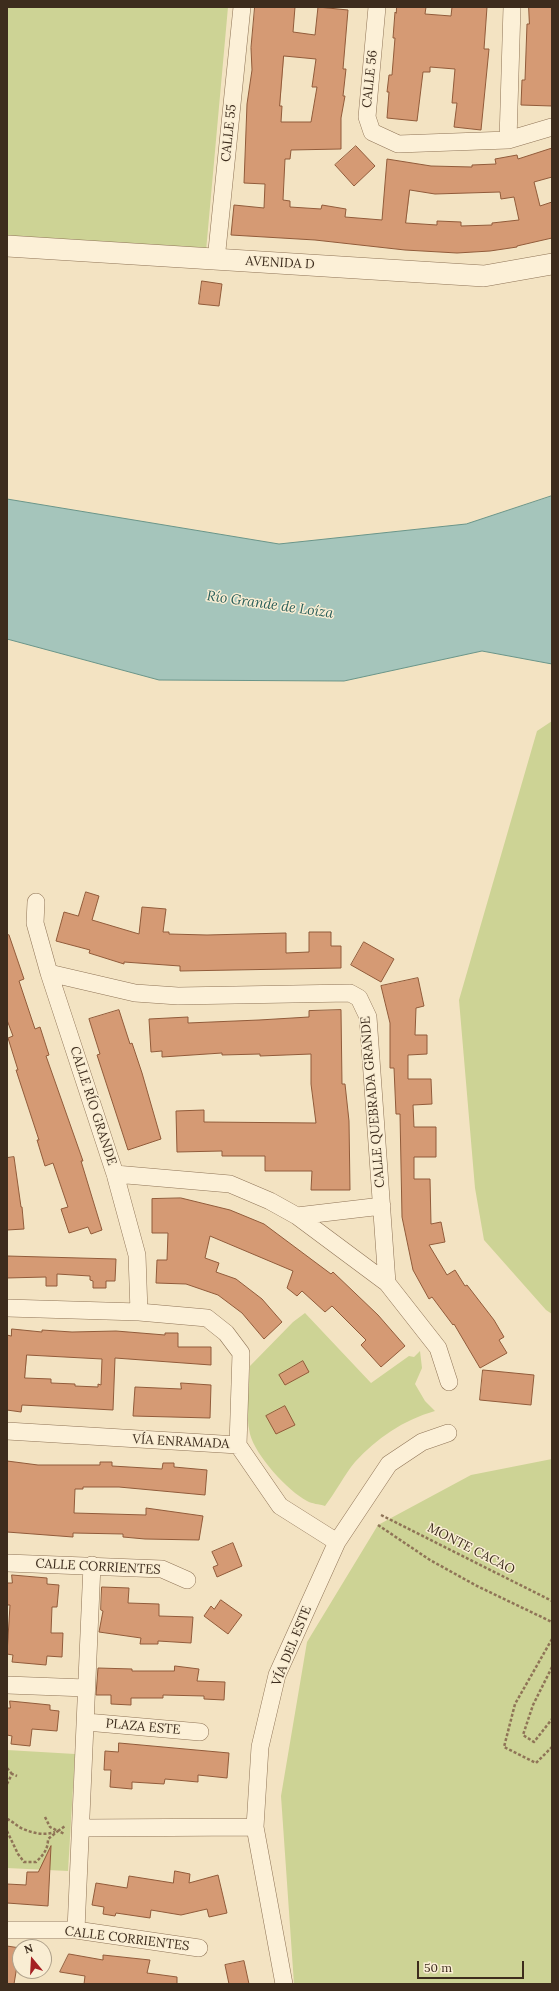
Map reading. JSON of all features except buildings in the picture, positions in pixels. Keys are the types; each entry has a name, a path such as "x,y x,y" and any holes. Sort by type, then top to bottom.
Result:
{"street":[{"name":"CALLE 55","path":"216,260 242,7"},
{"name":"CALLE 56","path":"377,7 367,117 372,132 398,144 508,140 552,128"},
{"path":"508,140 512,7"},
{"name":"AVENIDA D","path":"7,246 484,276 552,264"},
{"name":"CALLE RÍO GRANDE","path":"36,902 35,924 49,973 115,1174 138,1255 139,1312"},
{"name":"CALLE QUEBRADA GRANDE","path":"49,973 135,993 178,996 350,993 359,998 368,1017 387,1283"},
{"path":"115,1174 230,1184 270,1201 297,1216 387,1283 438,1348 449,1382"},
{"path":"297,1216 382,1206"},
{"path":"7,1308 139,1312 207,1318 226,1333 242,1353 238,1445"},
{"name":"VÍA ENRAMADA","path":"7,1431 238,1445 280,1506 337,1542"},
{"name":"VÍA DEL ESTE","path":"284,1984 255,1827 260,1747 277,1675 337,1542 389,1464 422,1442 448,1433"},
{"name":"CALLE CORRIENTES","path":"7,1563 162,1568 187,1580"},
{"path":"76,1930 81,1850 86,1688 92,1565"},
{"path":"7,1684 86,1688"},
{"name":"PLAZA ESTE","path":"86,1722 200,1732"},
{"path":"82,1821 255,1827"},
{"name":"CALLE CORRIENTES","path":"7,1930 76,1930 199,1948"}],"path":[{"name":"MONTE CACAO","path":"381,1515 552,1601"},
{"path":"378,1525 430,1560 477,1586 552,1622"},
{"path":"552,1639 515,1704 504,1747 536,1763 552,1747"},
{"path":"552,1667 533,1705 523,1735 534,1742 552,1719"},
{"path":"7,1768 12,1774 17,1776"},
{"path":"7,1784 12,1774"},
{"path":"45,1817 50,1827 65,1834 81,1850"},
{"path":"7,1819 20,1828 47,1835 82,1821"},
{"path":"7,1831 18,1854 24,1862 36,1862 43,1856 48,1846 48,1839 58,1831"}],"green space":[{"path":"7,7 228,7 206,251 7,239"},
{"path":"552,721 552,1314 546,1310 484,1240 475,1188 459,1000 537,731"},
{"path":"305,1313 371,1383 409,1356 414,1357 420,1351 422,1368 415,1384 425,1401 435,1411 412,1419 391,1431 372,1445 351,1467 325,1506 311,1503 299,1496 273,1472 258,1452 253,1442 250,1434 248,1418 250,1366 293,1322"},
{"path":"552,1459 552,1984 294,1984 281,1796 307,1642 378,1525 471,1475"},
{"path":"7,1750 75,1754 68,1871 7,1868"}],"water":[{"name":"Río Grande de Loíza","path":"552,496 552,664 482,651 344,681 159,680 7,639 7,499 279,544 466,524"}]}
